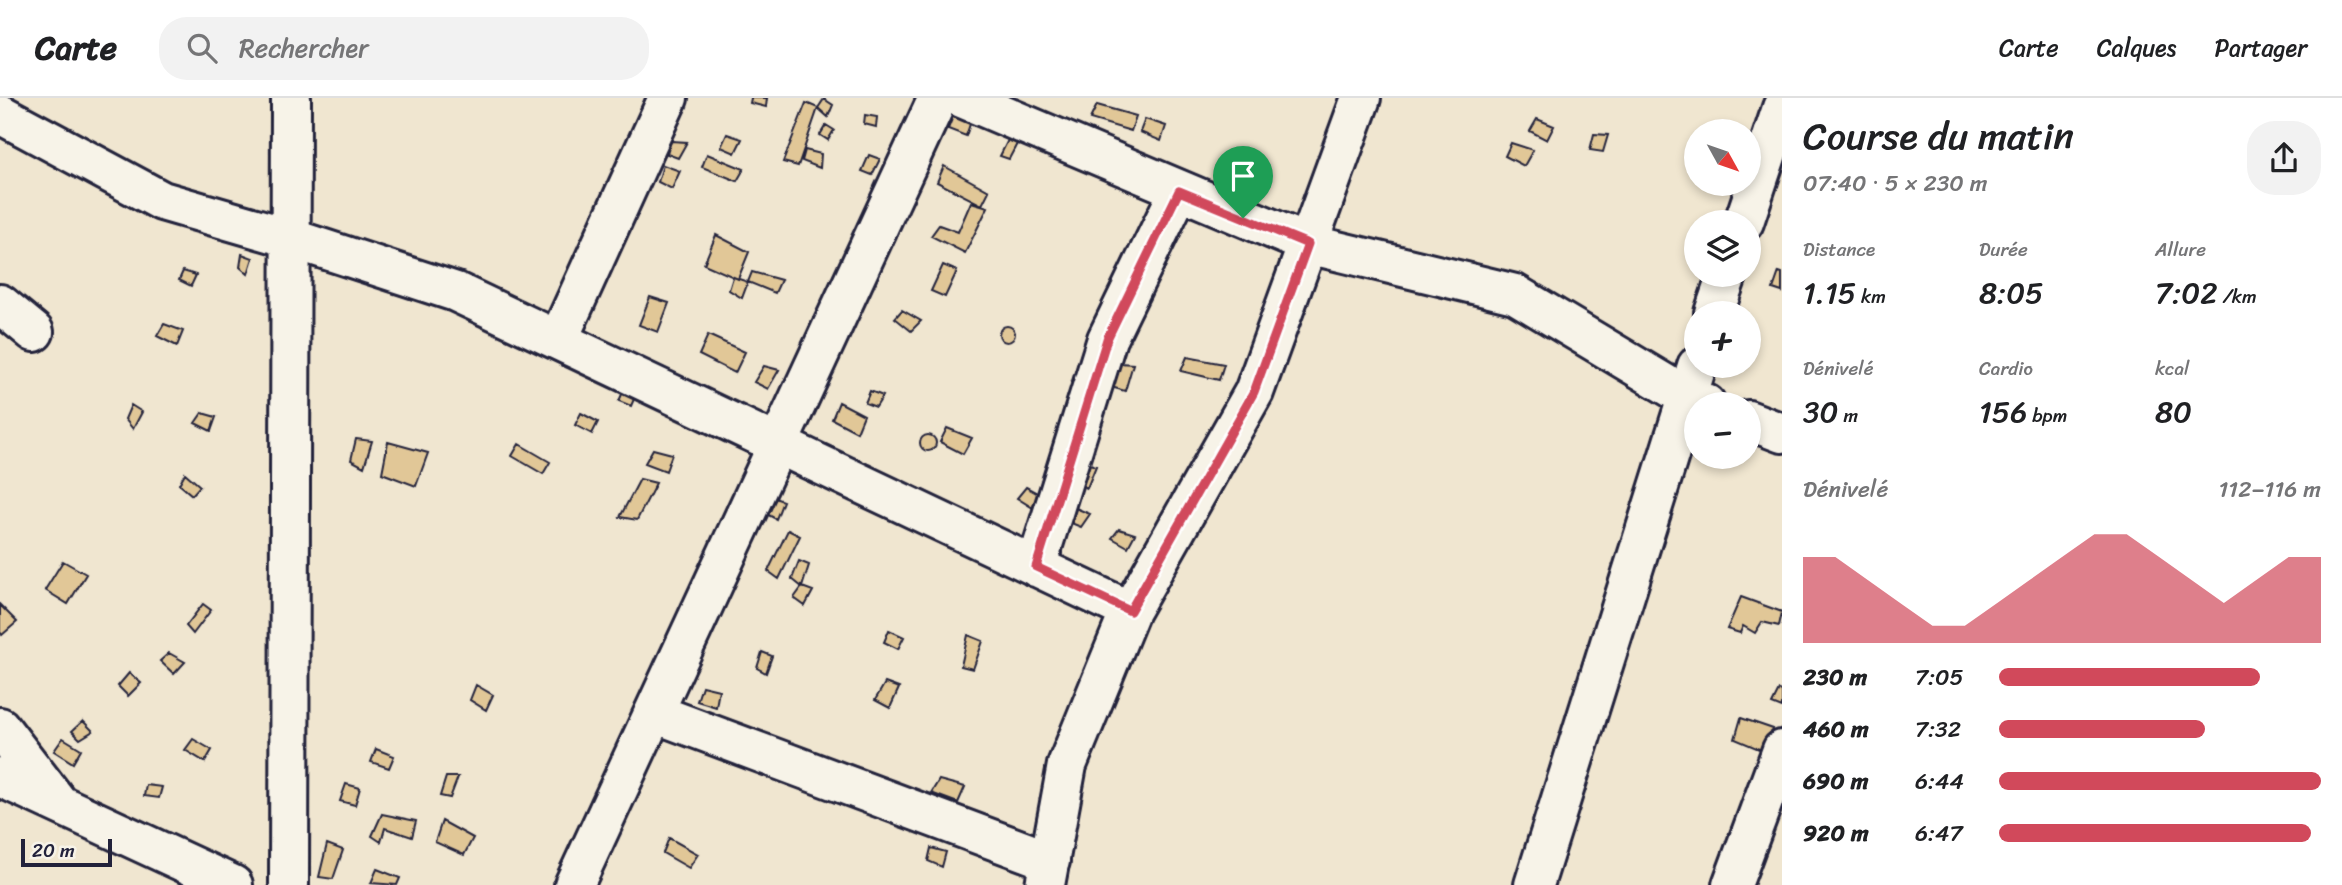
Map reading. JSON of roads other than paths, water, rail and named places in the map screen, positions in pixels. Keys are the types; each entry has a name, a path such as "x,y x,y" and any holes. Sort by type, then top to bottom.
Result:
{"street":[{"path":"289,885 291,98"},
{"path":"558,340 668,98"},
{"path":"574,885 938,98"},
{"path":"962,98 1308,244 1515,294 1697,389 1534,885"},
{"path":"654,713 1048,873 1067,765 1130,611 1254,392 1361,98"},
{"path":"1748,210 1782,108"},
{"path":"0,114 162,201 290,238 456,292 1130,611"},
{"path":"1036,567 1107,339 1179,191"},
{"path":"0,304 34,331"},
{"path":"1761,425 1782,433"},
{"path":"0,727 60,804"},
{"path":"1732,885 1782,750"},
{"path":"0,777 233,885"}]}
